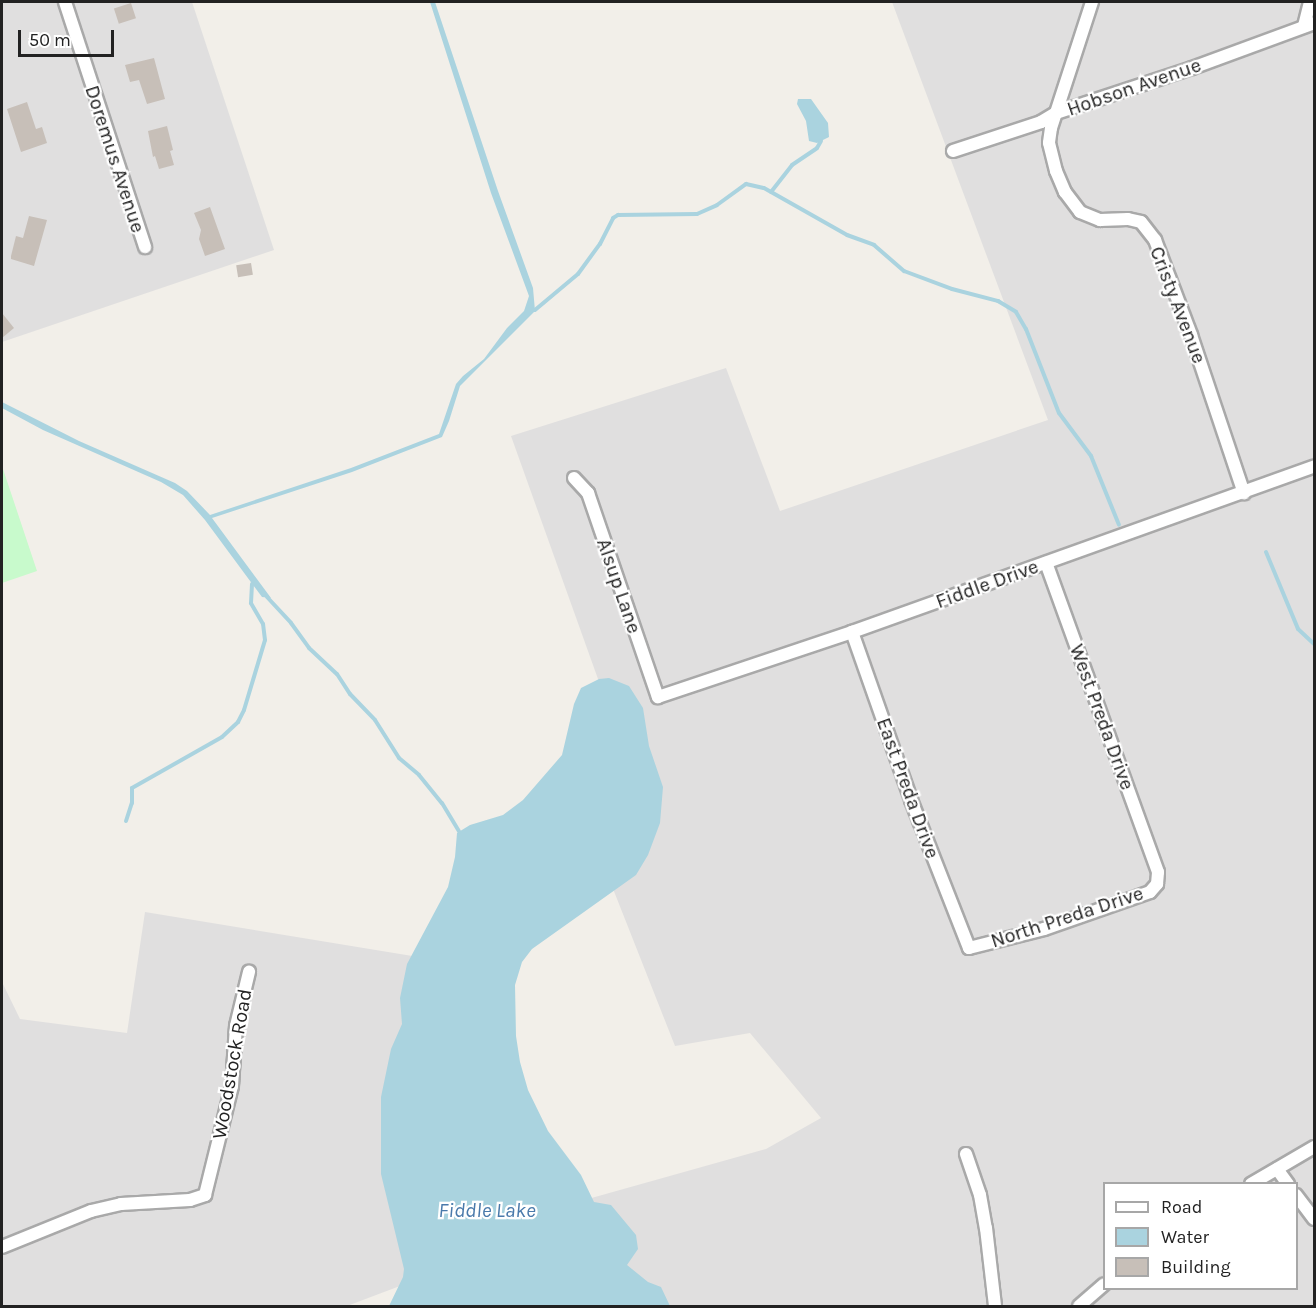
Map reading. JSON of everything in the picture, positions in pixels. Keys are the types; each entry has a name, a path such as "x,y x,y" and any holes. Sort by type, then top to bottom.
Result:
{"street":[{"name":"Doremus Avenue","path":"65,2 145,247"},
{"name":"Cristy Avenue","path":"1092,2 1049,143 1065,192 1080,212 1100,220 1128,219 1141,222 1155,240 1188,324 1244,492"},
{"path":"1309,25 1310,2"},
{"name":"Hobson Avenue","path":"953,151 1041,122 1056,114 1309,25"},
{"name":"Fiddle Drive","path":"658,697 852,632 1314,467"},
{"name":"Alsup Lane","path":"574,478 588,493 658,697"},
{"name":"West Preda Drive","path":"1046,563 1158,872"},
{"name":"East Preda Drive","path":"852,632 911,800 966,943"},
{"name":"North Preda Drive","path":"966,943 969,948 1044,929 1150,892 1157,884 1158,872"},
{"name":"Woodstock Road","path":"2,1247 91,1211 122,1204 190,1200 205,1195 232,1086 236,1026 249,972"},
{"path":"1254,1182 1314,1147"},
{"path":"966,1154 980,1195 995,1306"},
{"path":"1277,1168 1287,1182"},
{"path":"1298,1198 1314,1219"},
{"path":"1079,1306 1103,1285"}],"shaded area":[{"path":"2,2 192,2 274,250 2,342"},
{"path":"892,2 1314,2 1314,1306 503,1306 531,1215 766,1149 821,1118 750,1033 675,1046 606,871 622,746 511,436 726,368 780,511 1048,420"},
{"path":"145,912 461,964 445,1269 347,1306 2,1306 2,982 20,1019 127,1033"}],"green space":[{"path":"2,466 37,571 2,583"}],"water":[{"path":"430,2 435,2 533,288 535,311 460,386 442,437 352,472 212,518 271,598 262,597 205,520 183,495 161,482 43,430 2,408 2,402 79,441 175,483 187,491 210,515 351,468 439,434 456,384 484,359 507,328 524,311 529,296 491,193"},
{"path":"798,99 811,99 828,123 829,137 817,143 809,141 806,121 797,104"},
{"name":"Fiddle Lake","path":"609,678 629,686 643,708 649,746 663,787 660,823 648,855 636,875 532,949 522,962 515,985 516,1036 528,1090 548,1131 581,1175 594,1202 611,1205 636,1235 638,1249 627,1265 648,1282 661,1287 670,1306 389,1306 403,1277 404,1269 381,1174 381,1097 391,1049 402,1024 400,998 407,964 448,887 455,857 457,833 470,825 503,815 523,800 562,755 574,704 581,688 599,679"}],"building":[{"path":"131,3 136,18 119,24 114,9"},
{"path":"154,58 165,99 147,104 139,80 130,82 125,65"},
{"path":"27,102 36,129 42,127 47,143 21,152 7,109"},
{"path":"167,126 174,165 159,169 155,156 153,157 148,131"},
{"path":"210,207 225,249 205,256 199,239 201,230 194,213"},
{"path":"29,216 47,220 34,266 11,259 16,236 23,238"},
{"path":"251,263 253,275 238,277 236,265"},
{"path":"2,313 14,328 2,338"}],"waterway":[{"path":"771,192 792,165 817,148 821,141"},
{"path":"535,310 578,274 600,244 613,218 618,215 697,214 717,205 746,184 764,188 847,235 874,245 904,271 952,289 998,301 1016,312 1026,329 1059,413 1091,456 1119,525"},
{"path":"1266,552 1298,629 1314,644"},
{"path":"126,821 132,803 132,788 222,737 238,722 244,710 265,640 263,624 251,603 252,584"},
{"path":"267,597 291,623 309,648 337,674 350,694 375,720 399,758 419,775 442,803 459,831"}]}
